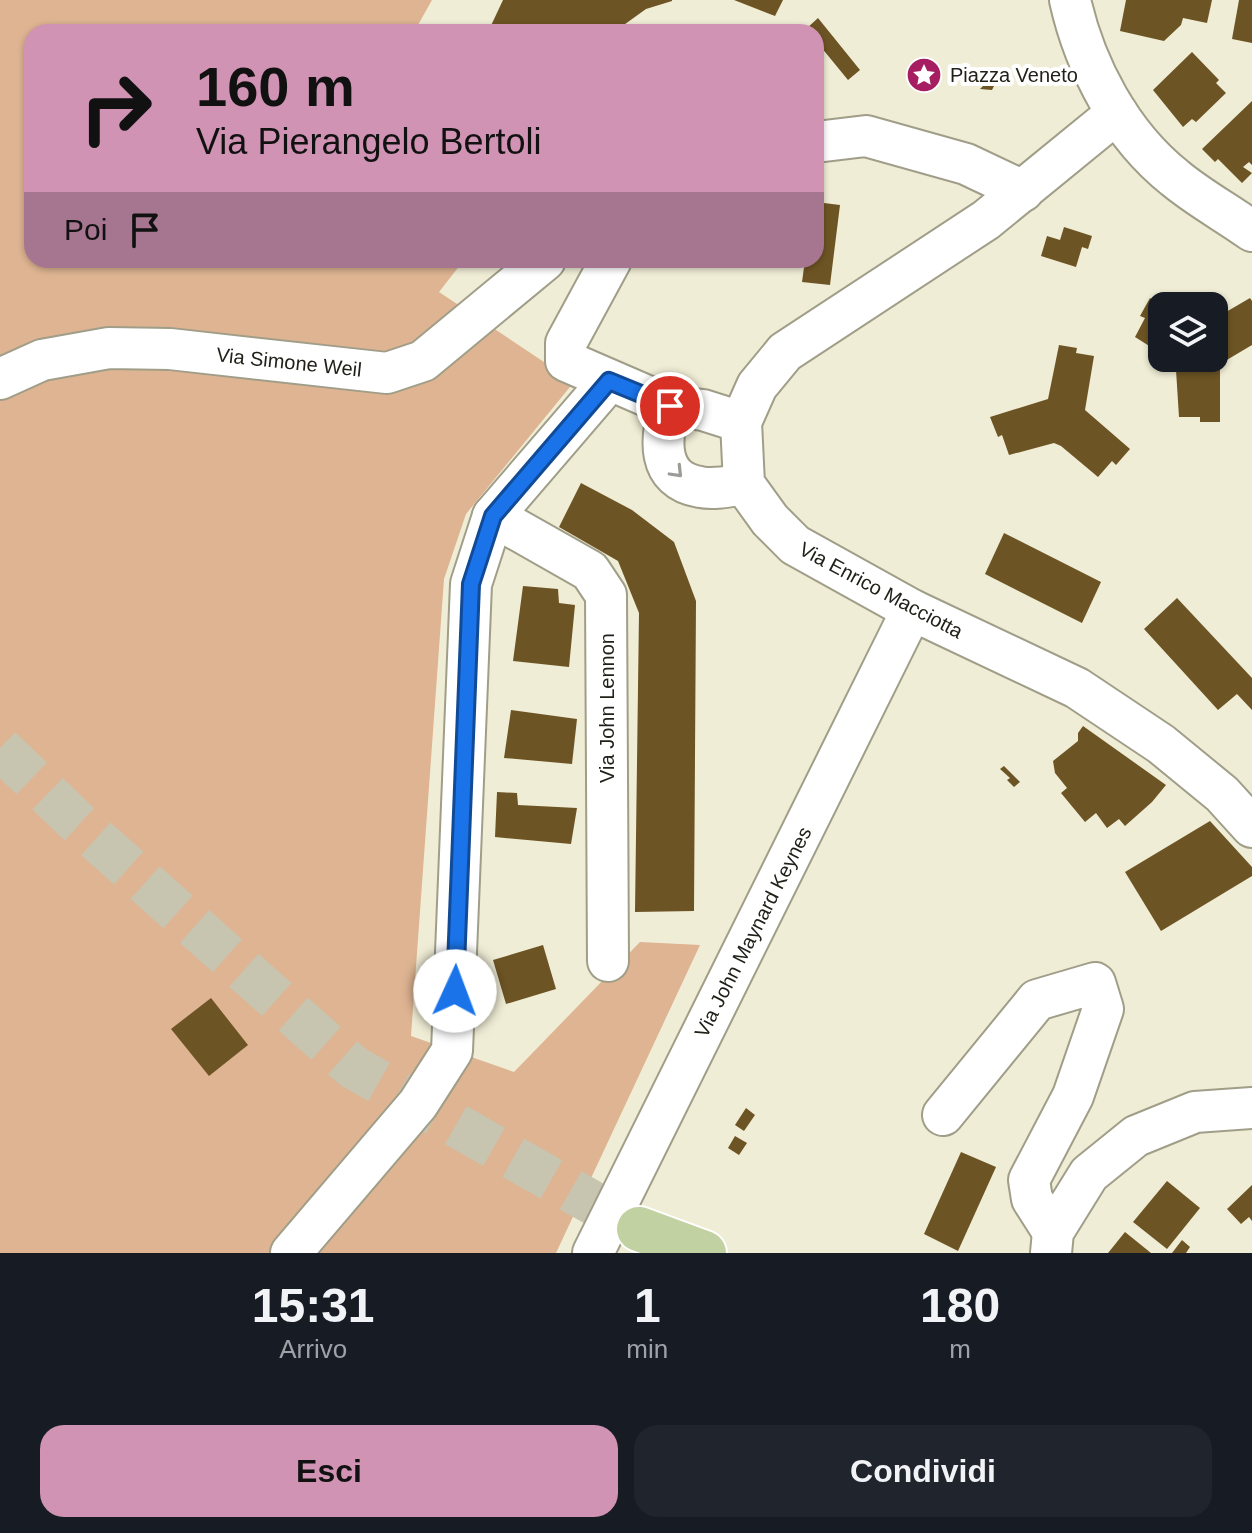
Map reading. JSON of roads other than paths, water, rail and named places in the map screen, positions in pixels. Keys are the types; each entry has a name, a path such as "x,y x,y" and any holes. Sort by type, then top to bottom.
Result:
{"main road":[{"path":"676,1253 639,1229 704,1253"}],"street":[{"path":"1070,0 1091,64 1117,113 1140,144 1175,178 1252,231"},
{"path":"670,406 661,441 665,460 674,472 682,480 702,488 744,484 741,422 757,386 785,352 986,220 1117,113"},
{"path":"824,141 866,136 966,164 1023,191"},
{"name":"Via Simone Weil","path":"0,379 42,360 109,348 170,349 387,373 423,361 535,268"},
{"path":"607,268 566,343 566,361 670,406 703,410 741,422"},
{"path":"291,1253 418,1104 452,1051 471,584 493,516 609,381"},
{"name":"Via Enrico Macciotta","path":"744,484 770,520 795,545 912,610 1077,688 1161,744 1222,794 1252,827"},
{"name":"Via John Lennon","path":"493,516 590,571 606,595 608,961"},
{"name":"Via John Maynard Keynes","path":"593,1253 912,610"},
{"path":"943,1115 1037,1000 1095,983 1103,1009 1073,1096 1029,1180 1032,1199 1052,1242"},
{"path":"1052,1242 1089,1174 1136,1136 1195,1112 1252,1108"}],"tunnel":[{"path":"0,748 79,824 353,1067 639,1229"}],"place":[{"name":"Piazza Veneto","path":"924,75"}]}
